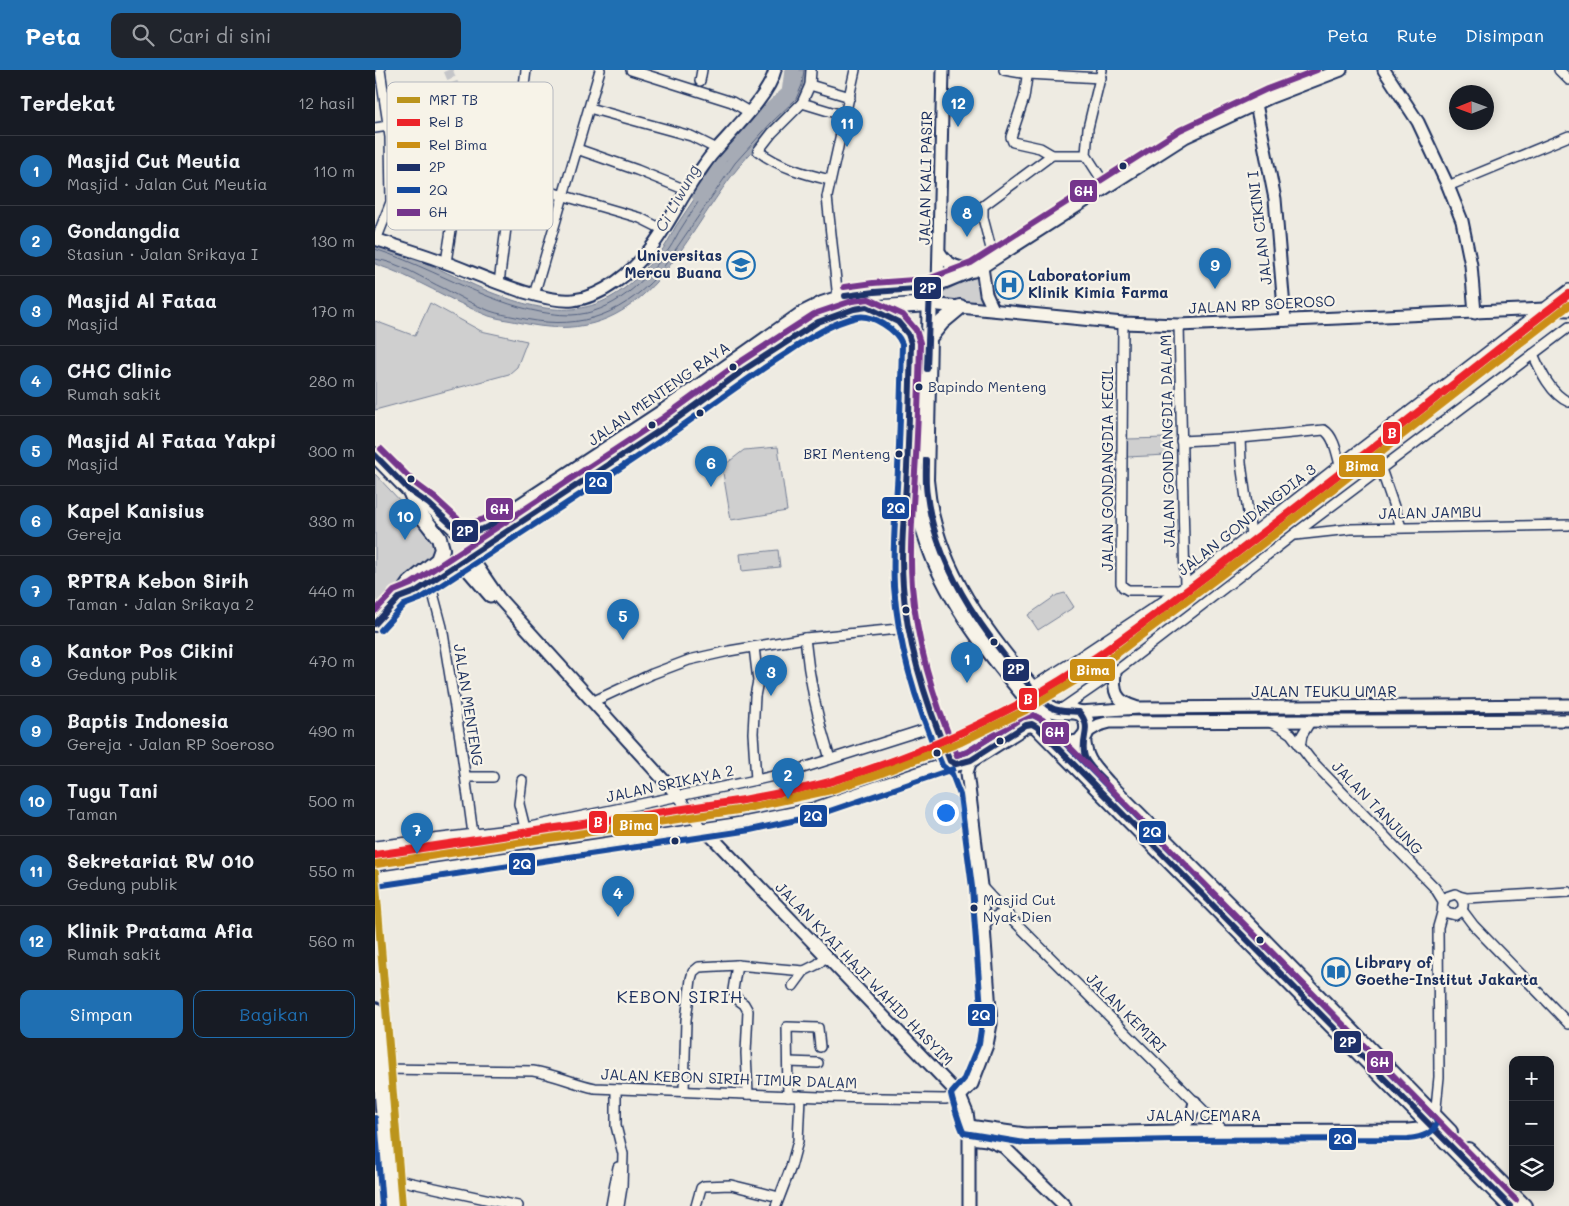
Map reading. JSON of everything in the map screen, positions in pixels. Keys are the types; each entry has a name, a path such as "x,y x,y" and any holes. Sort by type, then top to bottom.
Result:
{"main road":[{"name":"JALAN MENTENG RAYA","path":"411,491 429,504 456,529 468,532 488,527 680,400 802,314 852,294 934,287"},
{"path":"934,287 929,304 926,480 928,502 943,555 964,598 997,646 1050,708 1059,711 1079,712 1087,722 1084,749 1087,760 1162,847"},
{"name":"JALAN RP SOEROSO","path":"867,307 929,304"},
{"name":"JALAN MENTENG RAYA","path":"375,624 399,598 415,592 431,582 668,425 745,369 810,326 833,315 867,307"},
{"path":"867,307 898,322 908,334 911,342 902,552 903,587 909,628 919,673 935,726 950,761 956,764 971,760 1026,725 1032,724 1037,727 1162,847 1431,1120 1510,1206"},
{"path":"928,341 942,322 960,307"},
{"path":"911,342 920,339 928,341"},
{"path":"375,455 411,491 418,511 439,538 442,549 438,560 409,584 399,598"},
{"path":"907,467 922,524 934,558 948,589 964,614 990,651 1059,736 1069,744 1077,742 1085,735"},
{"path":"375,1010 391,1206"},
{"path":"1431,1120 1524,1206"}],"street":[{"path":"380,70 387,119"},
{"path":"534,294 600,70"},
{"path":"631,70 732,102 749,112"},
{"path":"700,81 702,70"},
{"path":"387,212 376,240 446,262 499,283 534,294 559,300 587,297 602,290 633,268 650,250 664,230 686,190 717,149 749,112 769,85 775,70"},
{"path":"811,70 810,85 802,103 772,133 758,152 766,158 788,168 830,180"},
{"path":"837,299 827,197 855,70"},
{"name":"JALAN KALI PASIR","path":"934,287 940,253 943,70"},
{"path":"1004,70 1101,74 1088,128 1085,155 1106,186"},
{"path":"934,287 979,269 1185,137 1256,104 1341,70"},
{"path":"1384,70 1418,122 1449,186 1462,221 1469,256 1475,313"},
{"path":"1559,70 1569,80"},
{"path":"1028,72 1024,98 1011,137 1013,142 1040,148 1052,154 1085,155"},
{"path":"810,85 850,97"},
{"path":"802,103 845,116"},
{"name":"JALAN CIKINI I","path":"1256,104 1275,198 1285,320"},
{"path":"589,108 691,136 717,149"},
{"path":"1449,186 1569,136"},
{"path":"577,149 686,190"},
{"path":"994,260 983,218 983,206 1052,154"},
{"path":"553,194 640,218 664,230"},
{"path":"446,262 451,230"},
{"path":"499,283 506,230"},
{"path":"940,253 951,265 979,269"},
{"path":"979,269 986,294 993,309"},
{"name":"JALAN GONDANGDIA 3","path":"1032,687 1183,588 1569,289"},
{"name":"JALAN RP SOEROSO","path":"929,304 1123,323 1179,325 1544,309 1569,310"},
{"name":"JALAN GONDANGDIA KECIL","path":"1123,323 1121,583 1128,590 1183,588"},
{"name":"JALAN GONDANGDIA DALAM","path":"1179,325 1183,588"},
{"path":"1059,711 1115,672 1569,327"},
{"path":"1533,354 1551,387 1561,398 1569,402"},
{"path":"1181,441 1240,438 1317,430 1327,431 1340,465"},
{"path":"1240,438 1241,463 1251,534"},
{"path":"1381,469 1401,527"},
{"name":"JALAN JAMBU","path":"1293,535 1350,529 1569,524"},
{"path":"472,554 473,560 499,598 678,796 706,830"},
{"path":"457,564 465,566 491,597 499,598"},
{"name":"JALAN MENTENG","path":"431,582 442,627 466,777 473,834"},
{"path":"592,702 652,674 689,660 805,638 909,628"},
{"path":"805,638 817,720 830,759"},
{"path":"754,648 758,681 754,703 753,733 756,780"},
{"path":"1115,672 1115,693 1125,705 1139,708"},
{"name":"JALAN TEUKU UMAR","path":"1079,712 1139,708 1569,705"},
{"path":"1457,706 1457,721"},
{"path":"1300,747 1302,735 1311,722 1311,707"},
{"name":"JALAN TANJUNG","path":"1265,720 1287,731 1295,738 1300,747 1435,888 1449,900"},
{"name":"JALAN TEUKU UMAR","path":"1085,735 1099,725 1110,722 1569,720"},
{"name":"JALAN SRIKAYA 2","path":"375,846 525,828 756,780 787,773 935,726"},
{"path":"960,1096 972,1084 987,1044 991,1024 981,886 967,773 971,760"},
{"path":"375,877 706,830 812,808 950,761 960,771 969,793"},
{"path":"466,777 493,777"},
{"path":"522,780 519,804 525,828"},
{"name":"JALAN KYAI HAJI WAHID HASYIM","path":"706,830 960,1096 967,1113 970,1138 969,1206"},
{"name":"JALAN KEMIRI","path":"981,886 1224,1131"},
{"path":"1449,900 1569,892"},
{"path":"1439,929 1444,921 1475,898"},
{"path":"1449,900 1447,913 1458,911"},
{"path":"1449,900 1462,900 1458,911"},
{"path":"1431,1120 1439,1077 1439,929 1449,900"},
{"path":"1458,911 1569,1024"},
{"path":"983,927 988,919 1001,914 1008,915"},
{"path":"793,986 804,971 819,964 826,956"},
{"path":"683,1091 687,1020 693,972 699,967 737,965 804,971"},
{"path":"737,965 733,990 737,999 744,1004 748,1011 746,1052 748,1094"},
{"path":"788,1096 787,1027 818,1028 820,1047"},
{"path":"788,1062 818,1063"},
{"name":"JALAN KEBON SIRIH TIMUR DALAM","path":"380,1069 533,1071 557,1076 585,1086 616,1089 788,1096 945,1099 960,1096"},
{"path":"616,1089 615,1126 623,1154 619,1206"},
{"path":"696,1206 701,1188 704,1186 731,1185 777,1202 791,1167 798,1141 800,1096"},
{"path":"1175,1131 1185,1126 1189,1121 1195,1102"},
{"name":"JALAN CEMARA","path":"969,1126 1025,1134 1408,1130 1419,1129 1431,1120"},
{"path":"1016,1158 1017,1140 1025,1134"},
{"path":"970,1138 994,1142 1004,1147 1065,1206"},
{"path":"611,1206 618,1167"},
{"path":"389,1178 519,1206"}],"shaded area":[{"path":"981,272 987,305 931,298"},
{"path":"430,303 481,331 527,341 517,367 509,374 375,410 375,321 415,336"},
{"path":"1167,438 1167,455 1127,457 1127,439"},
{"path":"778,447 787,511 731,520 722,467 744,450"},
{"path":"375,474 433,536 438,544 433,559 428,566 375,604"},
{"path":"778,550 780,567 742,571 740,554"},
{"path":"1065,593 1074,607 1038,630 1028,615 1057,595"},
{"path":"433,843 435,860 401,864 399,848"}],"water":[{"path":"791,70 809,70 804,95 800,102 734,173 668,268 646,292 622,311 593,323 559,328 500,319 475,310 404,275 375,264 375,244 419,260 490,292 534,306 573,309 592,305 610,298 627,286 661,252 726,151 745,130 775,105 784,94"}],"waterway":[{"name":"Ci Liwung","path":"699,195 721,155 789,93 792,70"}],"tunnel":[{"path":"448,70 453,82"}],"metro line":[{"name":"TB","path":"375,873 402,1206"}],"rail line":[{"name":"B","path":"375,855 737,801 806,788 878,766 975,726 1048,688 1124,638 1265,531 1569,294"},
{"name":"Bima","path":"376,864 738,810 831,790 879,774 961,742 1028,709 1104,663 1253,551 1569,305"}],"transit line":[{"name":"6H","path":"844,287 928,279 971,263 1180,130 1267,89 1317,70"},
{"name":"2P","path":"845,296 930,288 927,369"},
{"name":"6H","path":"375,611 394,591 411,584 663,418 740,362 814,314 852,301 869,299 903,315 916,330 920,343 918,424 911,543 914,608 922,651 934,694 957,755 967,752 1023,717 1033,715 1043,720 1516,1200"},
{"name":"2P","path":"375,624 399,598 415,592 668,425 745,369 818,322 854,309 867,307 898,322 908,334 911,343 908,453 902,557 905,608 919,675 950,761 956,764 971,760 1026,725 1032,724 1037,727 1510,1206"},
{"name":"2Q","path":"381,630 404,605 420,599 578,496 804,342 829,327 847,320 857,317 870,318 884,324 895,333 902,344 894,542 896,609 910,677 942,765"},
{"name":"6H","path":"381,449 416,484 435,498 460,521 474,522 484,519 500,509"},
{"name":"2P","path":"375,455 410,491 429,504 456,529 468,532 476,531 488,527 505,516"},
{"name":"2P","path":"926,460 926,491 933,524 942,553 970,607 987,633 1045,703 1056,710 1079,712 1086,729 1085,757 1091,767 1105,781"},
{"name":"2Q","path":"944,767 952,774 960,795 972,887 982,1023 979,1043 964,1079 951,1094 964,1133 1025,1143 1408,1139 1421,1137 1433,1130 1437,1122 1434,1117 1042,720 1033,715 1023,717 967,752 957,755"},
{"name":"2Q","path":"376,886 750,830 815,816 953,769"},
{"name":"2Q","path":"375,1118 382,1206"}],"place":[{"name":"Klinik Pratama Afia","path":"958,127"},
{"name":"Sekretariat RW 010","path":"847,147"},
{"name":"Kantor Pos Cikini","path":"967,237"},
{"name":"Universitas Mercu Buana","path":"741,265"},
{"name":"Laboratorium Klinik Kimia Farma","path":"1009,285"},
{"name":"Baptis Indonesia","path":"1215,289"},
{"name":"Bapindo Menteng","path":"919,387"},
{"name":"BRI Menteng","path":"899,454"},
{"name":"Kapel Kanisius","path":"711,487"},
{"name":"Tugu Tani","path":"405,540"},
{"name":"Masjid Al Fataa Yakpi","path":"623,640"},
{"name":"Masjid Cut Meutia","path":"967,683"},
{"name":"Masjid Al Fataa","path":"771,696"},
{"name":"Gondangdia","path":"788,799"},
{"name":"RPTRA Kebon Sirih","path":"417,854"},
{"name":"Masjid Cut Nyak Dien","path":"974,908"},
{"name":"CHC Clinic","path":"618,917"},
{"name":"Library of Goethe-Institut Jakarta","path":"1336,972"}],"district":[{"name":"KEBON SIRIH","path":"680,997"}]}
